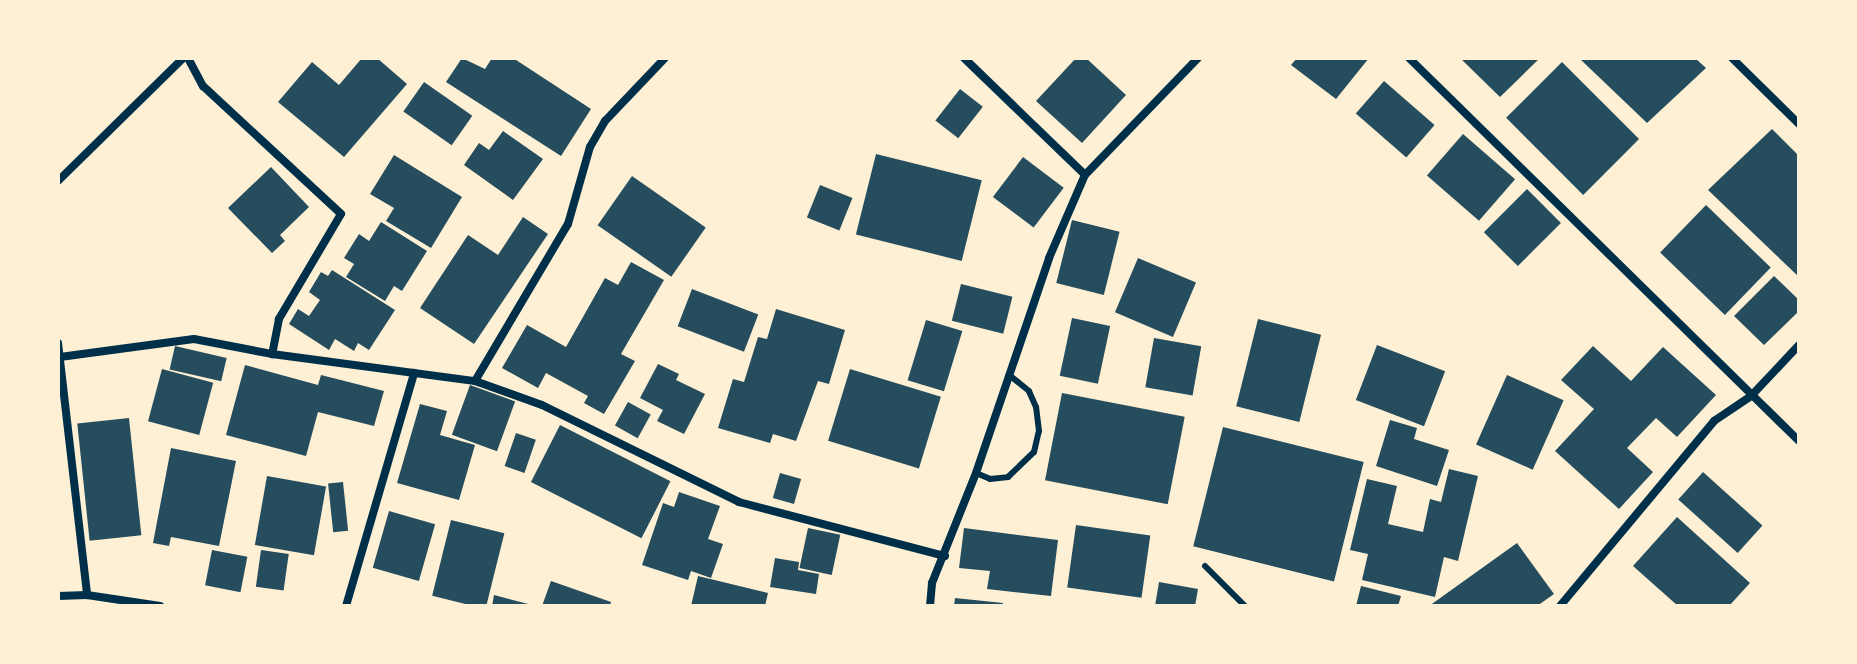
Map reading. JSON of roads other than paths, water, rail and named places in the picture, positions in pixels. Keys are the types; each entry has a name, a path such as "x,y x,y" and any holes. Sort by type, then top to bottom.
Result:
{"street":[{"path":"58,181 186,58 203,86 341,214 279,319 272,354"},
{"path":"475,381 568,224 590,147 605,121 665,58"},
{"path":"964,58 1085,175"},
{"path":"930,606 932,583 976,473 1049,258 1085,175 1198,58"},
{"path":"1409,58 1799,441"},
{"path":"1732,58 1799,124"},
{"path":"60,357 194,339 272,354 475,381 542,405 739,502 945,556"},
{"path":"58,343 87,595"},
{"path":"1560,606 1714,421 1751,396 1799,345"},
{"path":"346,606 414,373"},
{"path":"58,596 87,595 113,603 160,606"}],"lane":[{"path":"976,473 990,479 1008,477 1034,452 1039,431 1036,407 1029,391 1009,375"},
{"path":"1205,566 1245,606"}]}
